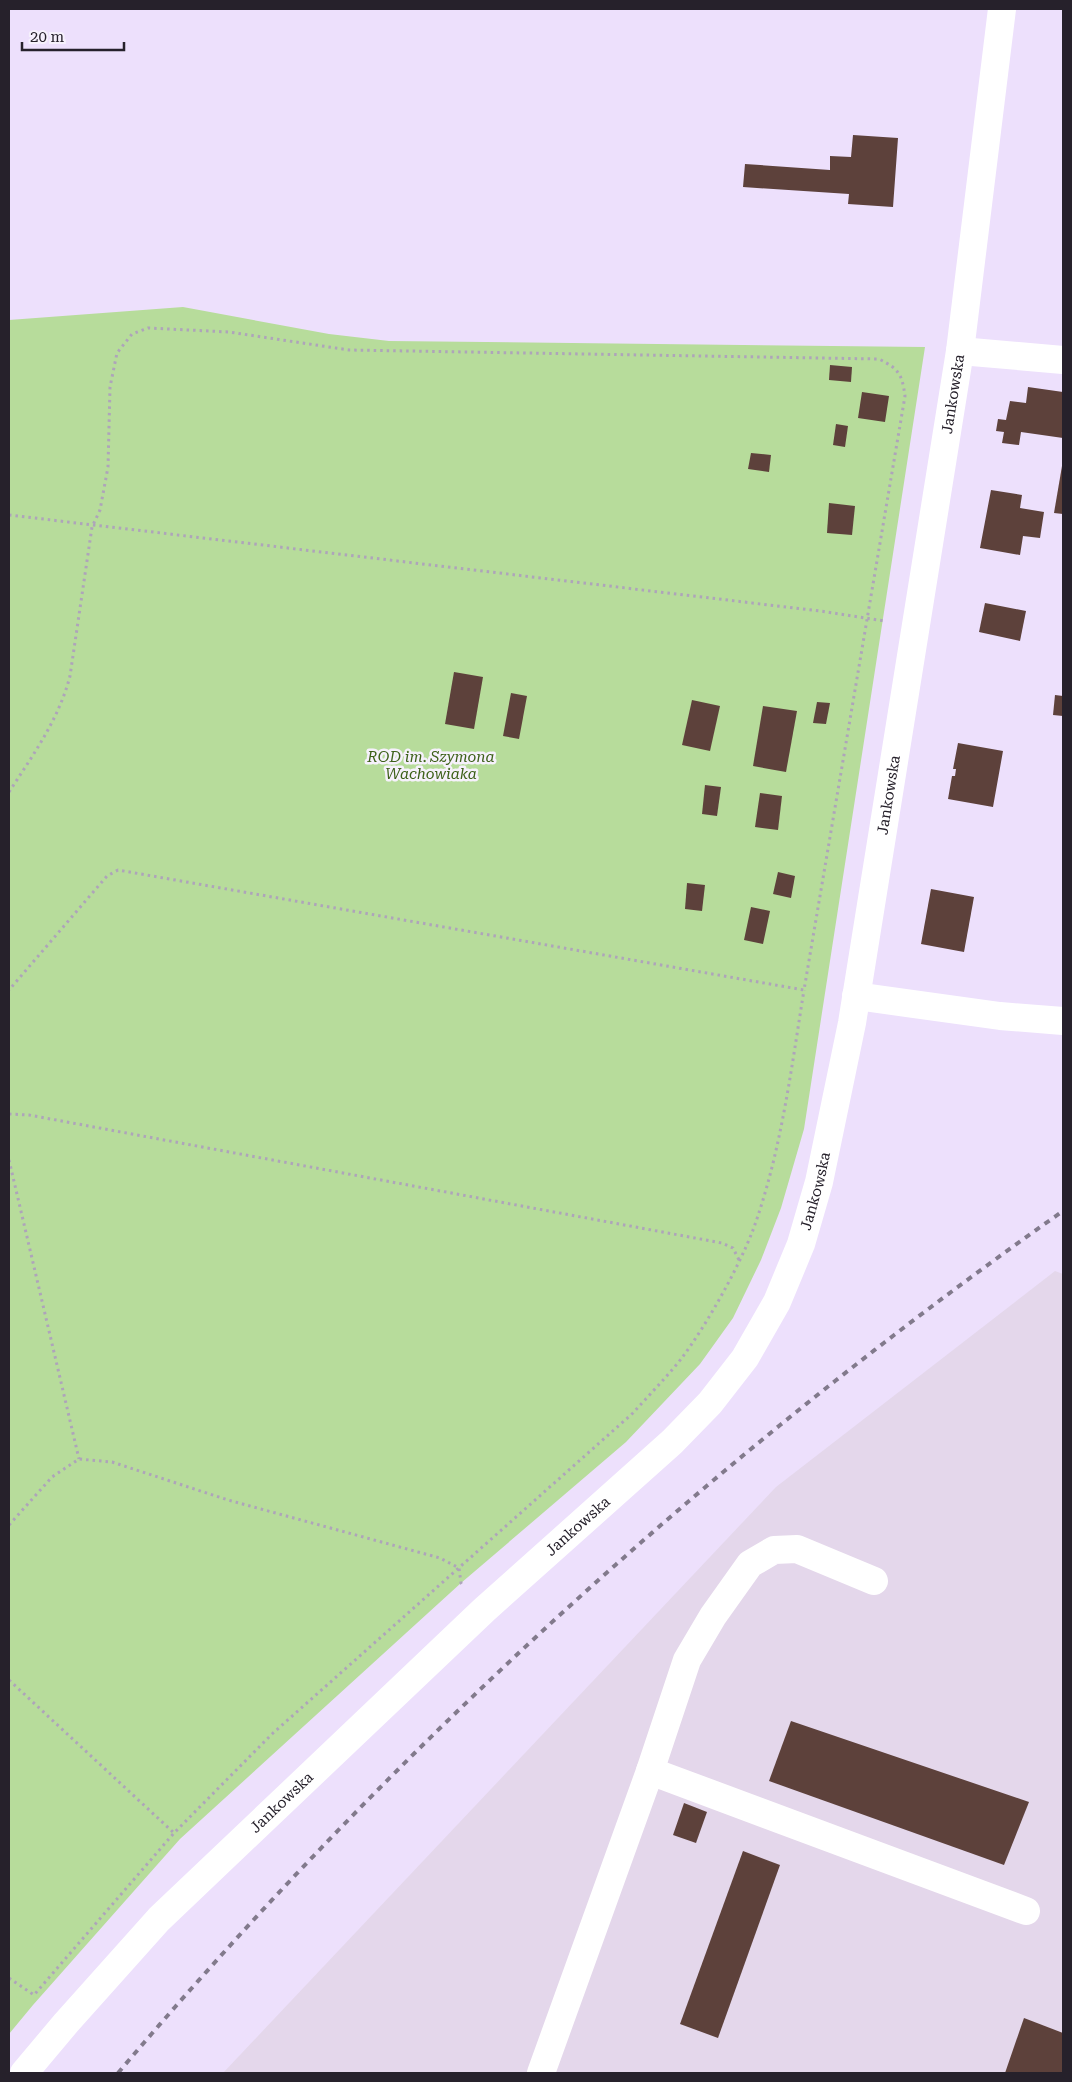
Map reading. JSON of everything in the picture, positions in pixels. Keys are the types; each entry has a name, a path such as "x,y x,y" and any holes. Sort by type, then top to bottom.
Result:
{"street":[{"name":"Jankowska","path":"24,2073 66,2022 160,1919 484,1610 672,1442 710,1403 745,1358 777,1302 801,1244 820,1182 856,996 960,351 1002,9"},
{"path":"960,351 1063,360"},
{"path":"856,996 1000,1016 1063,1021"},
{"path":"540,2073 650,1771 688,1660 713,1616 750,1564 774,1550 798,1549 874,1581"},
{"path":"650,1771 1026,1911"}],"path":[{"path":"9,792 56,718 65,697 70,676 92,527 100,510 108,466 110,387 117,353 132,334 148,328 229,332 349,350 879,359 893,366 902,377 904,396 783,1118 753,1230 709,1315 681,1359 633,1413 272,1734 174,1833 34,1995 9,1978"},
{"path":"9,515 92,527 820,611 916,626"},
{"path":"9,990 107,876 118,870 804,990"},
{"path":"9,1114 29,1115 722,1243 733,1248 739,1260"},
{"path":"9,1160 11,1177 78,1459"},
{"path":"9,1525 52,1477 78,1459 112,1462 228,1500 440,1558 459,1568"},
{"path":"459,1568 461,1583 484,1610"},
{"path":"9,1680 174,1833"}],"shaded area":[{"path":"1055,1271 1063,1274 1063,2073 223,2073 776,1487"}],"green space":[{"name":"ROD im. Szymona Wachowiaka","path":"183,307 329,334 389,341 925,347 804,1129 781,1208 761,1260 733,1318 700,1364 626,1442 461,1583 180,1839 9,2034 9,320"}],"building":[{"path":"853,135 898,138 893,207 848,204 849,194 743,187 745,164 830,170 830,156 851,157"},
{"path":"830,365 852,367 851,382 829,380"},
{"path":"1028,387 1063,392 1063,438 1021,432 1019,445 1002,443 1004,432 996,431 998,419 1006,420 1010,401 1026,403"},
{"path":"862,392 889,396 885,422 858,418"},
{"path":"836,424 848,426 845,447 833,445"},
{"path":"751,453 771,455 769,472 748,469"},
{"path":"1063,466 1063,514 1054,513"},
{"path":"991,490 1022,495 1020,508 1044,512 1040,538 1023,536 1020,555 980,548"},
{"path":"829,503 855,506 852,535 827,533"},
{"path":"985,603 1026,611 1020,641 979,632"},
{"path":"454,672 483,677 474,729 445,724"},
{"path":"511,693 527,696 519,739 503,736"},
{"path":"1055,695 1063,696 1063,716 1053,715"},
{"path":"692,700 720,706 710,751 682,745"},
{"path":"817,702 830,703 826,724 813,723"},
{"path":"763,706 797,711 786,772 753,766"},
{"path":"958,743 1003,751 993,807 948,799 952,776 955,776 956,769 953,769"},
{"path":"705,785 721,787 717,816 702,814"},
{"path":"760,793 782,796 778,830 755,827"},
{"path":"778,872 795,876 791,898 773,894"},
{"path":"687,883 705,885 702,911 685,909"},
{"path":"931,889 974,897 964,952 921,944"},
{"path":"751,907 770,911 763,944 744,940"},
{"path":"791,1721 1029,1802 1004,1865 769,1781"},
{"path":"684,1803 707,1812 696,1843 673,1835"},
{"path":"743,1851 780,1865 718,2038 680,2024"},
{"path":"1024,2018 1063,2033 1063,2073 1005,2073"}],"railway":[{"path":"118,2073 224,1952 333,1835 446,1722 563,1612 683,1506 807,1404 933,1305 1063,1211"}]}
